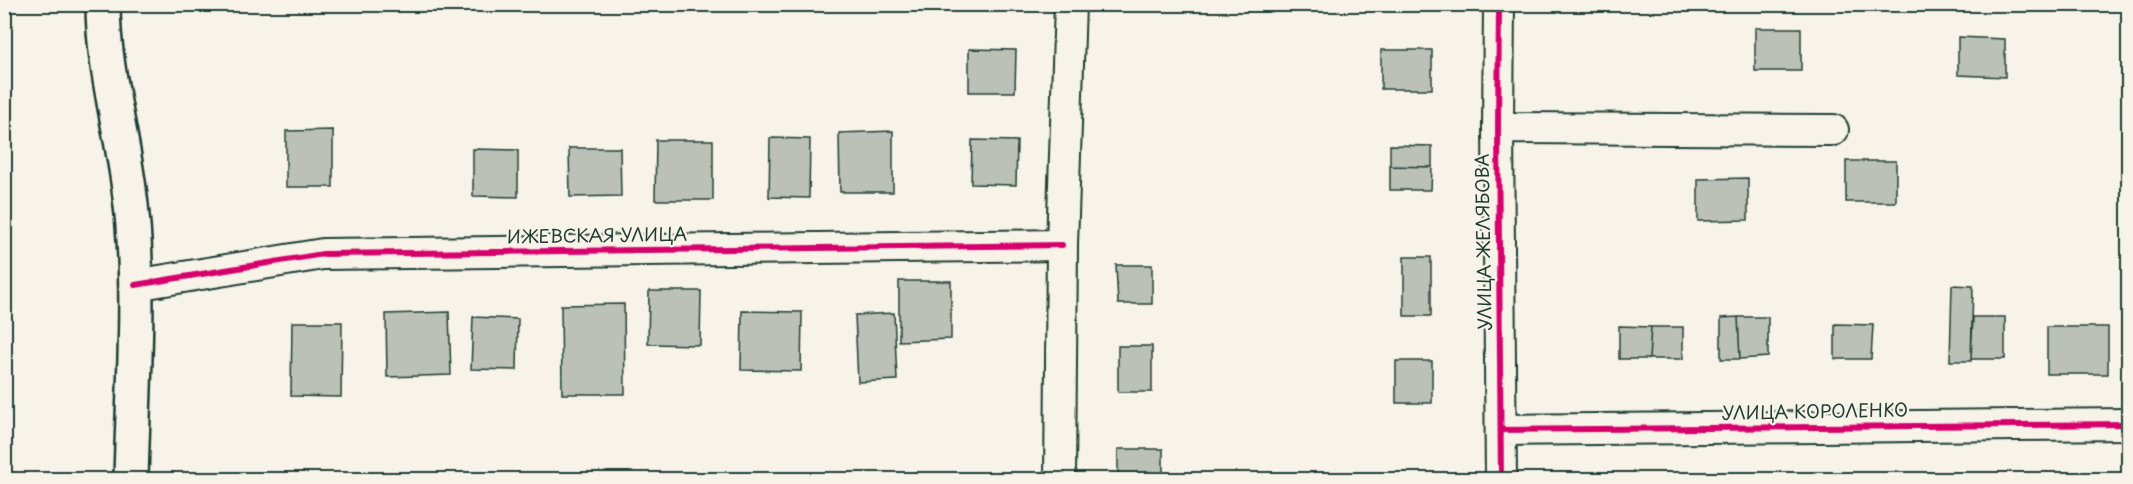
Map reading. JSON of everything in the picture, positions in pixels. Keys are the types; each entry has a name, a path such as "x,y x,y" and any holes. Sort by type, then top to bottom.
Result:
{"street":[{"path":"103,4 111,97 129,190 135,285 131,480"},
{"path":"1060,480 1062,245 1070,4"},
{"name":"УЛИЦА ЖЕЛЯБОВА","path":"1499,4 1501,480"},
{"path":"1498,128 1833,130"},
{"name":"ИЖЕВСКАЯ УЛИЦА","path":"135,285 323,254 1062,245"},
{"name":"УЛИЦА КОРОЛЕНКО","path":"1501,430 2128,424"}],"building":[{"path":"1755,28 1801,28 1801,71 1755,71"},
{"path":"1958,37 2005,39 2005,77 1958,75"},
{"path":"969,49 1016,50 1015,92 969,92"},
{"path":"1381,50 1432,50 1432,89 1381,89"},
{"path":"333,130 333,187 286,187 286,131"},
{"path":"893,131 893,192 840,192 839,133"},
{"path":"770,138 810,139 809,198 769,197"},
{"path":"656,140 713,140 713,200 655,200"},
{"path":"972,140 1017,141 1016,185 971,184"},
{"path":"1390,145 1432,146 1432,167 1390,166"},
{"path":"569,148 620,148 621,196 570,197"},
{"path":"473,149 518,150 518,197 473,196"},
{"path":"1846,161 1896,161 1896,202 1846,202"},
{"path":"1390,166 1432,167 1431,190 1390,190"},
{"path":"1748,178 1748,220 1698,221 1698,179"},
{"path":"1404,257 1431,257 1431,316 1404,316"},
{"path":"1116,265 1152,265 1152,304 1118,304"},
{"path":"899,281 951,281 951,339 899,341"},
{"path":"1952,285 1973,286 1971,361 1950,361"},
{"path":"649,291 701,291 700,345 648,344"},
{"path":"624,304 625,394 562,394 561,305"},
{"path":"742,311 802,312 801,371 741,370"},
{"path":"449,312 451,375 387,377 386,314"},
{"path":"894,313 897,380 858,382 855,315"},
{"path":"473,317 518,319 517,370 471,369"},
{"path":"1738,317 1740,359 1721,359 1721,318"},
{"path":"1738,317 1768,317 1768,357 1740,359"},
{"path":"1973,317 2005,317 2005,359 1971,359"},
{"path":"292,322 342,322 341,397 291,396"},
{"path":"1835,324 1873,325 1871,359 1835,359"},
{"path":"1619,326 1651,327 1649,359 1619,359"},
{"path":"1651,327 1683,327 1683,359 1649,359"},
{"path":"2047,327 2108,327 2108,374 2047,374"},
{"path":"1118,346 1152,346 1152,392 1118,392"},
{"path":"1396,361 1432,361 1432,403 1396,403"},
{"path":"1118,449 1163,449 1163,480 1118,480"}],"cycle path":[{"path":"1499,4 1501,480"},
{"path":"135,285 323,254 1062,245"},
{"path":"1501,430 2128,424"}]}
